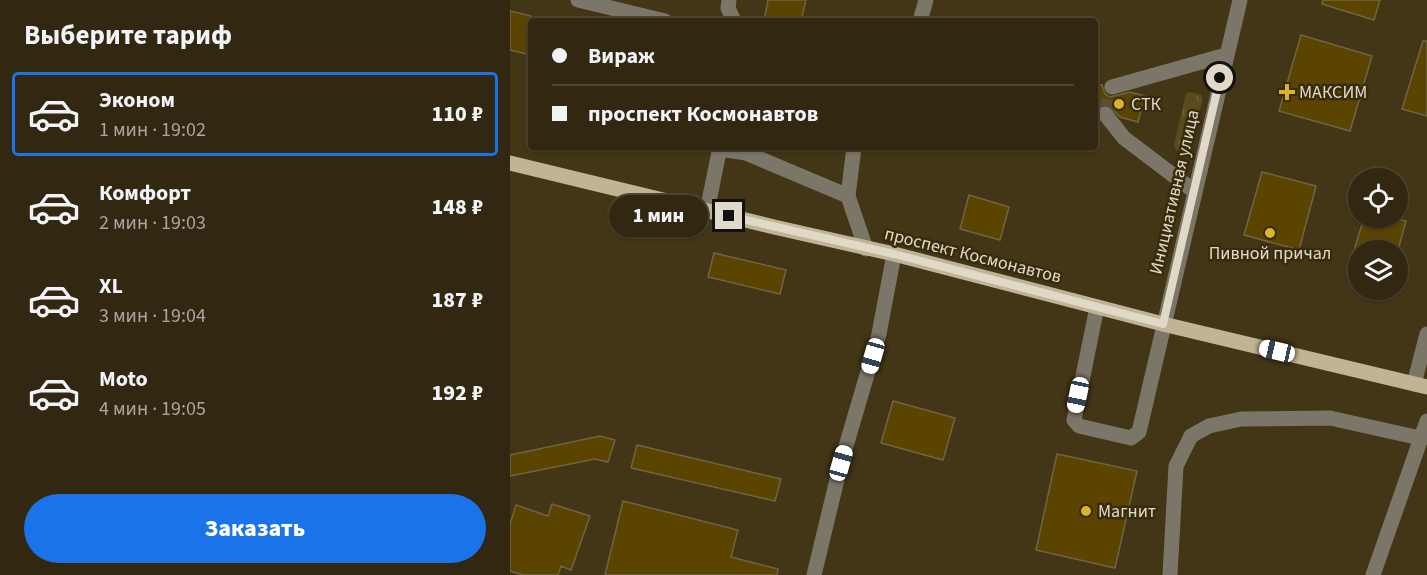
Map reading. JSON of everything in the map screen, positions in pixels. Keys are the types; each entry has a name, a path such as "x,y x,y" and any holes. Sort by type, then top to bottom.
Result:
{"main road":[{"name":"проспект Космонавтов","path":"510,163 894,254 1163,324 1420,386"}],"street":[{"path":"578,0 653,18"},
{"path":"729,0 728,8 733,18"},
{"path":"921,18 926,0"},
{"name":"Инициативная улица","path":"1097,307 1073,417 1079,426 1126,438 1136,436 1139,432 1240,0"},
{"path":"1112,87 1226,55"},
{"path":"1106,114 1124,138 1194,191"},
{"path":"707,211 720,150"},
{"path":"730,150 746,153 848,196"},
{"path":"854,150 848,196 866,249"},
{"path":"814,575 841,463 879,334 894,254"},
{"path":"1420,386 1427,334"},
{"path":"1170,575 1176,466 1191,436 1209,426 1241,419 1330,418 1420,438"},
{"path":"1373,575 1427,421"}],"green space":[{"path":"1186,93 1201,95 1202,102 1189,150 1185,153 1176,150 1174,145"}],"building":[{"path":"768,0 806,0 802,18 765,18"},
{"path":"1323,0 1380,0 1374,20 1322,4"},
{"path":"510,11 531,16 528,18 528,54 510,50"},
{"path":"1301,35 1372,56 1350,131 1279,111"},
{"path":"1423,41 1427,41 1427,116 1402,109"},
{"name":"СТК","path":"1098,84 1102,85 1105,94 1110,97 1130,92 1145,96 1138,122 1120,117 1108,105 1099,106"},
{"path":"1262,172 1316,186 1299,250 1244,235"},
{"path":"969,195 1009,207 1000,240 960,229"},
{"path":"1361,228 1404,228 1401,240 1357,240"},
{"path":"714,253 786,270 780,294 708,277"},
{"path":"893,401 955,418 943,460 881,443"},
{"path":"600,436 615,440 608,462 595,459 510,476 510,455"},
{"path":"637,445 781,479 775,501 631,468"},
{"name":"Магнит","path":"1057,454 1137,471 1115,568 1036,550"},
{"path":"623,501 738,530 731,557 778,569 777,575 605,575"},
{"path":"552,504 590,516 571,570 561,566 558,575 523,575 510,571 510,524 516,505 548,516"}],"tunnel":[{"path":"1105,114 1112,87"}],"place":[{"name":"МАКСИМ","path":"1287,92"},
{"name":"СТК","path":"1119,104"},
{"name":"Пивной причал","path":"1270,233"},
{"name":"Магнит","path":"1086,511"}],"route":[{"path":"729,216 894,254 1163,324 1220,78"}]}
